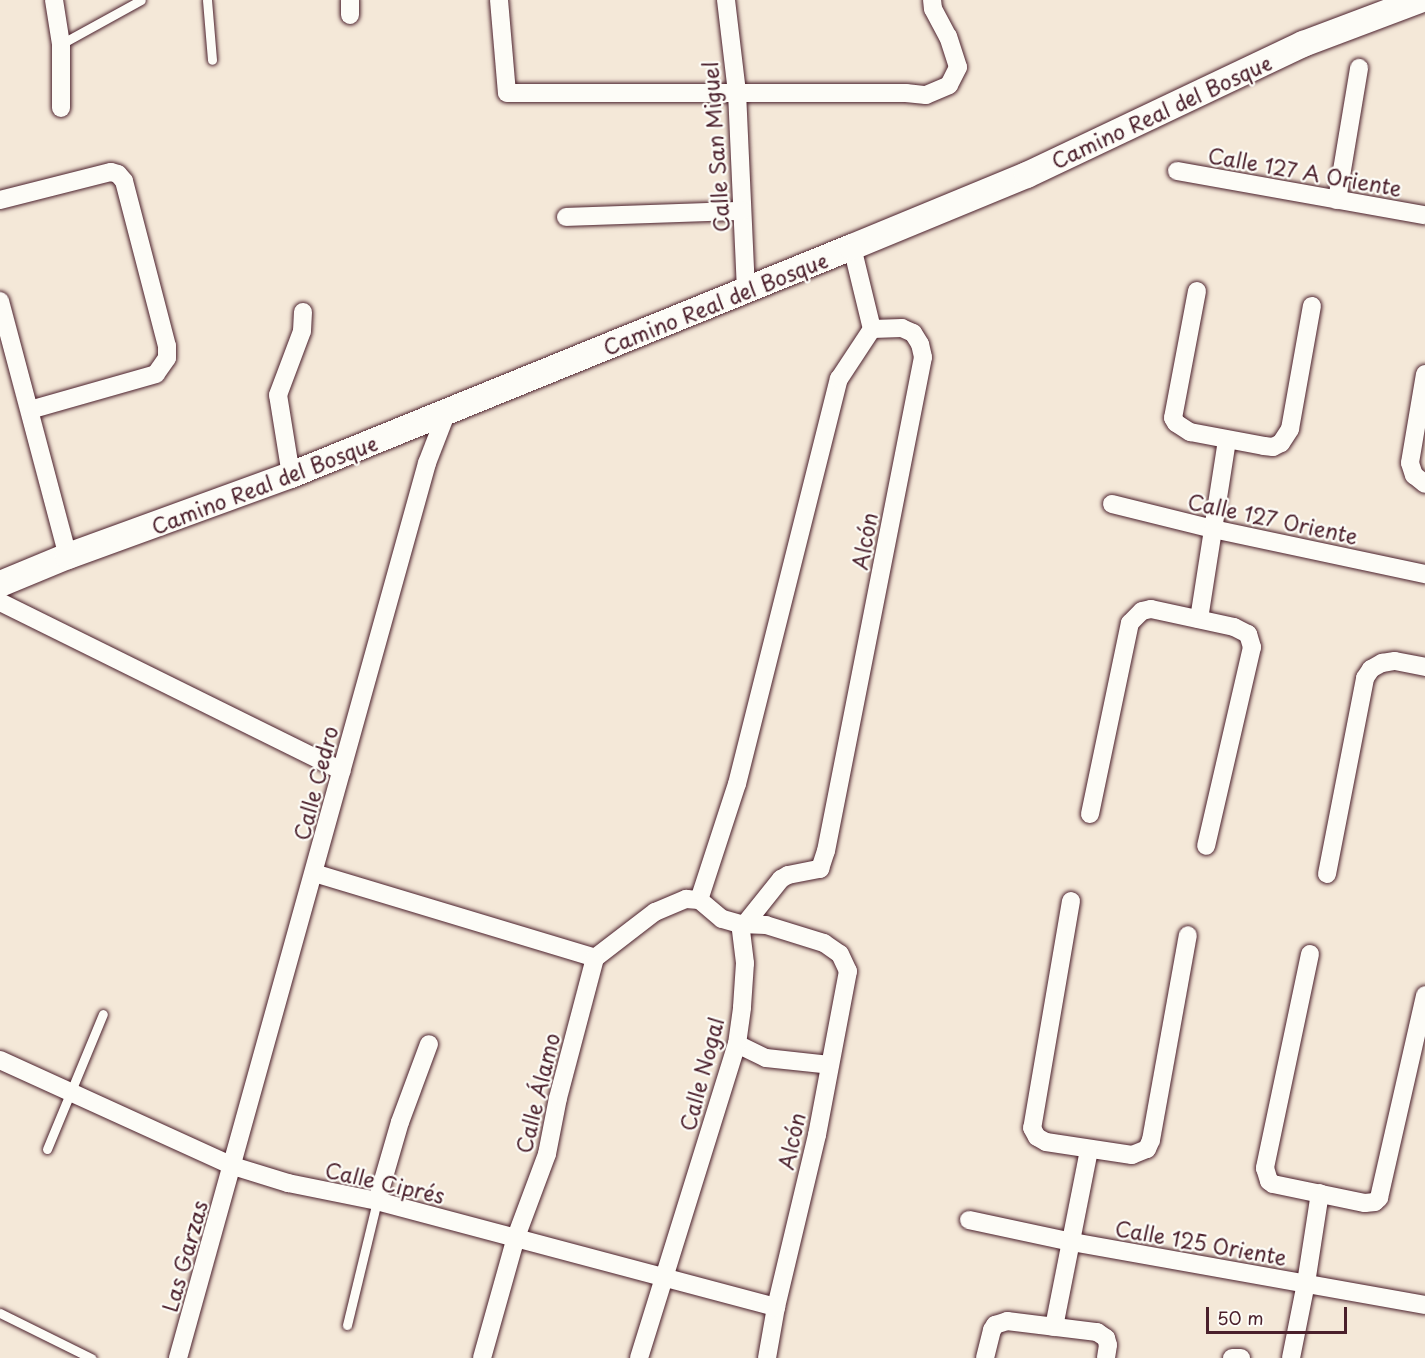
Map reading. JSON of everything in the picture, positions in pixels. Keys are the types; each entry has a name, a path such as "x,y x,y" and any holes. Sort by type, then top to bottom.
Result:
{"street":[{"path":"54,0 61,44 61,108"},
{"path":"499,0 507,93 737,92 926,95 949,86 958,67 948,37 933,9 932,0"},
{"name":"Calle San Miguel","path":"726,0 737,92 746,290"},
{"name":"Camino Real del Bosque","path":"0,584 68,556 291,475 446,414 1027,175 1303,44 1420,0"},
{"path":"1337,200 1359,68"},
{"name":"Calle 127 A Oriente","path":"1177,171 1425,215"},
{"path":"0,200 111,172 118,174 124,181 167,346 167,358 156,374 30,410"},
{"path":"566,218 742,211"},
{"path":"699,900 737,784 838,379 872,329 852,247"},
{"path":"1197,291 1173,418 1176,423 1190,432 1273,447 1286,437 1312,306"},
{"path":"0,301 68,556"},
{"path":"291,475 278,395 302,331 303,312"},
{"name":"Alcón","path":"742,924 781,879 788,875 820,869 826,851 923,357 921,344 913,333 902,328 872,329"},
{"path":"1425,374 1410,463 1414,475 1425,484"},
{"name":"Calle Cedro","path":"233,1166 427,463 446,414"},
{"path":"1199,618 1227,440"},
{"name":"Calle 127 Oriente","path":"1112,504 1213,529 1425,574"},
{"path":"0,602 342,771"},
{"path":"1090,814 1130,623 1142,611 1151,609 1199,618 1242,630 1248,634 1252,647 1206,846"},
{"path":"1327,874 1365,678 1371,669 1382,663 1395,661 1425,667"},
{"path":"314,873 595,958 655,912 686,898 699,900 722,919 742,924"},
{"path":"1071,901 1032,1128 1040,1140 1089,1150 1132,1155 1147,1149 1151,1140 1188,935"},
{"name":"Alcón","path":"742,924 766,925 824,943 840,954 848,971 817,1135 776,1306 767,1358"},
{"name":"Calle Nogal","path":"639,1358 737,1044 745,963 742,924"},
{"path":"1310,954 1265,1168 1273,1184 1369,1203 1375,1202 1382,1193 1425,995"},
{"name":"Calle Álamo","path":"482,1358 516,1237 547,1154 558,1098 595,958"},
{"path":"377,1201 400,1122 429,1044"},
{"path":"737,1044 766,1058 830,1065"},
{"name":"Calle Ciprés","path":"0,1060 70,1094 233,1166 288,1183 377,1201 776,1306"},
{"path":"1054,1327 1089,1150"},
{"name":"Las Garzas","path":"178,1358 233,1166"},
{"path":"1291,1358 1320,1193"},
{"name":"Calle 125 Oriente","path":"969,1220 1072,1242 1425,1305"},
{"path":"986,1358 992,1330 1001,1322 1102,1334 1108,1345 1106,1358"},
{"path":"1232,1358 1241,1358"}],"lane":[{"path":"61,44 141,0"},
{"path":"207,0 212,60"},
{"path":"47,1149 103,1014"},
{"path":"347,1325 377,1201"},
{"path":"0,1313 91,1358"}]}
